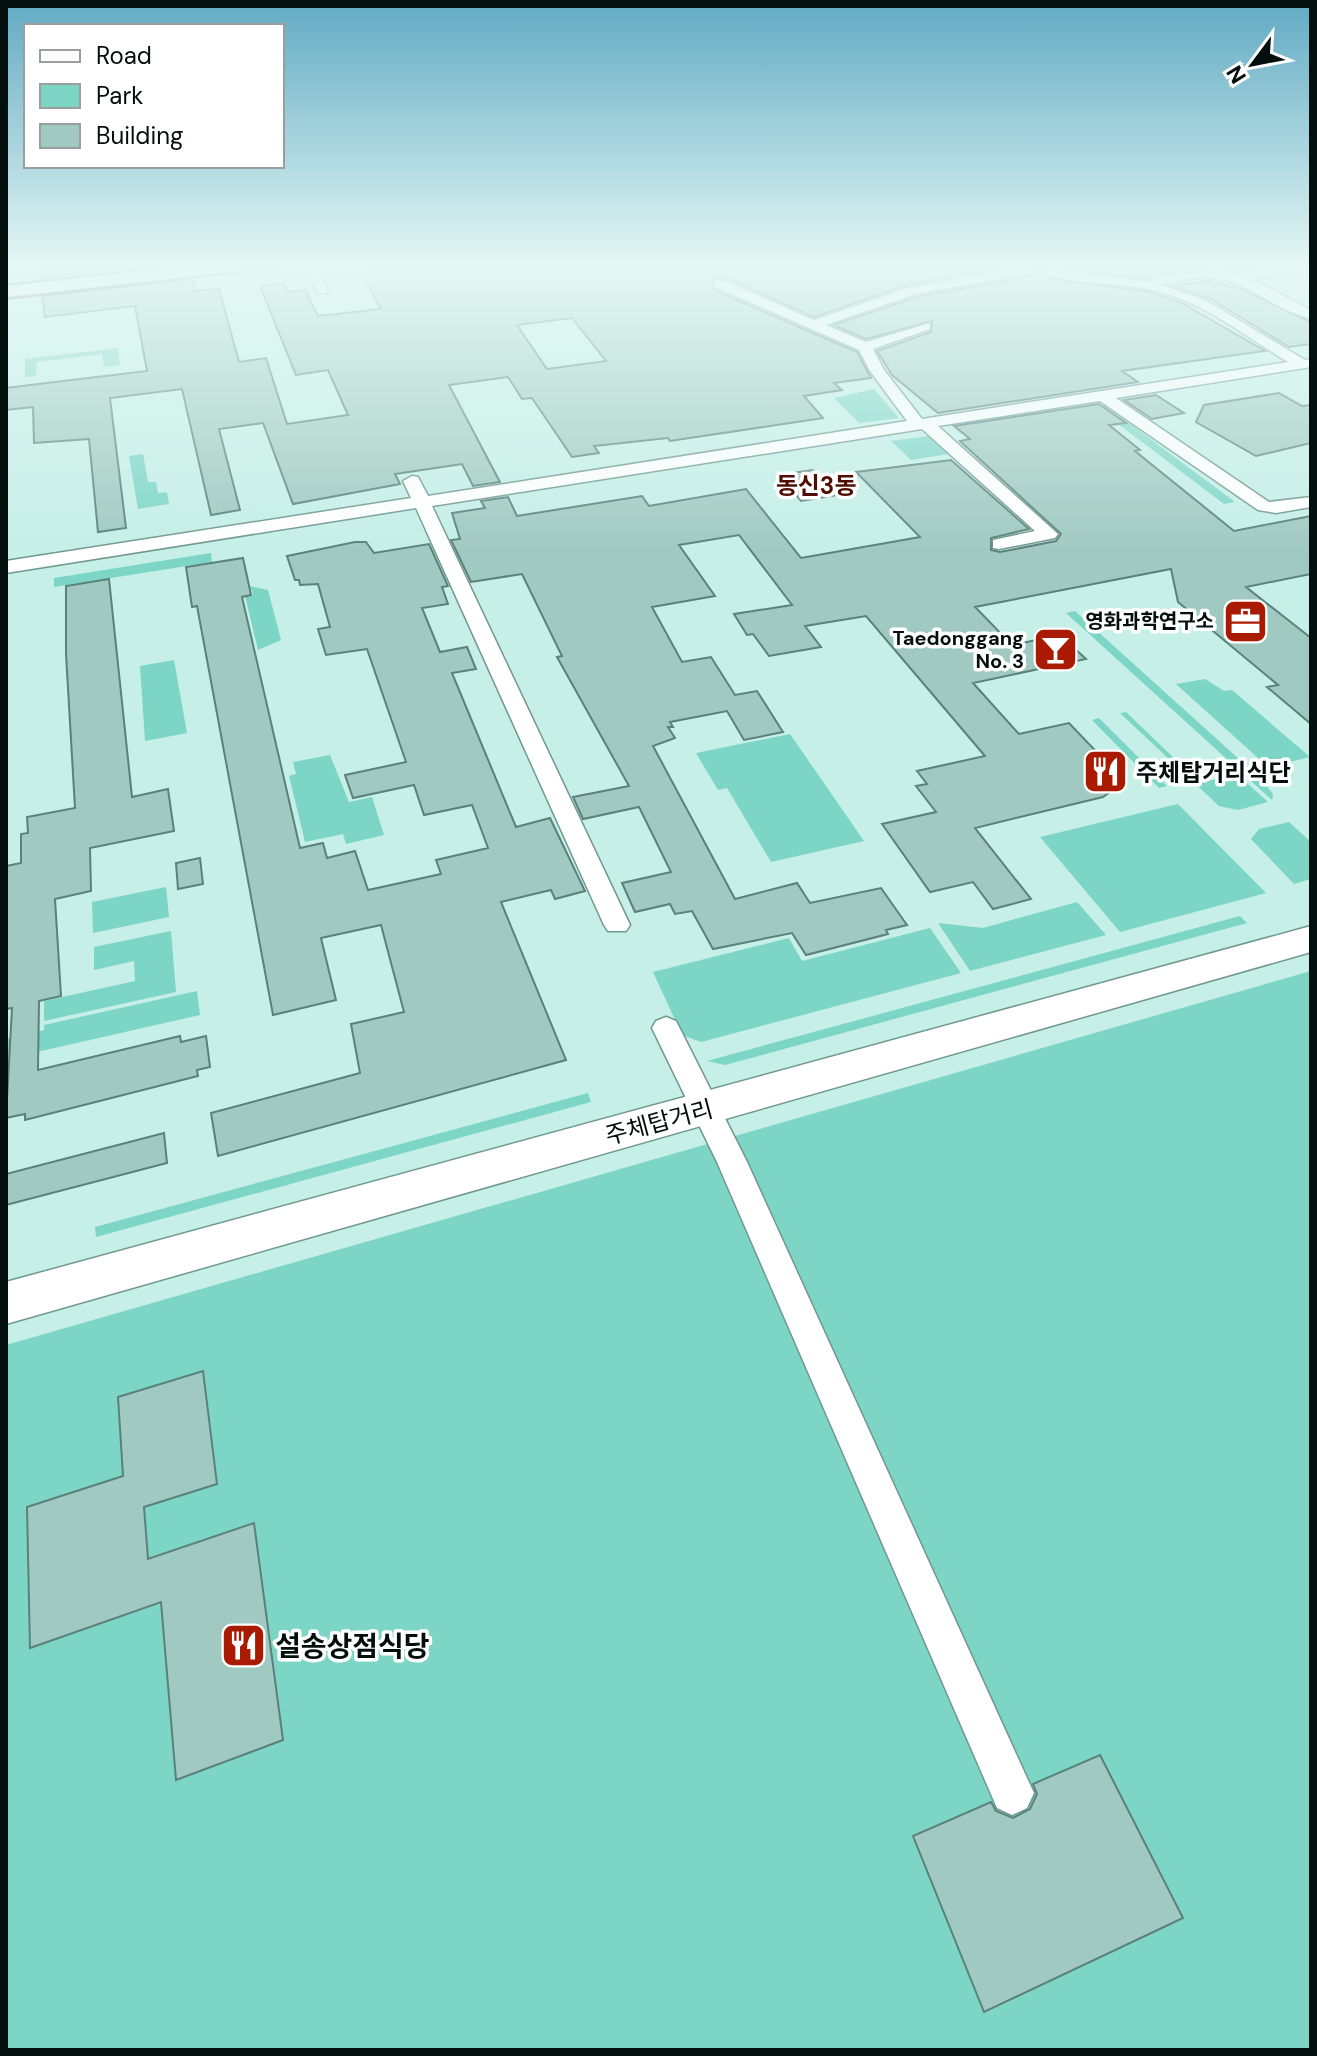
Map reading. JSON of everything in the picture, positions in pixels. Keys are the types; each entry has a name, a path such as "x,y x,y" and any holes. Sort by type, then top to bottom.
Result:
{"main road":[{"name":"주체탑거리","path":"6,1303 1311,939"}],"street":[{"path":"872,361 922,424 1049,534 999,544"},
{"path":"6,567 1307,364"},
{"path":"1202,380 1218,390"},
{"path":"1103,396 1264,506 1276,508 1311,502"},
{"path":"412,481 552,791 617,925"},
{"path":"666,1028 706,1110 1012,1793"}],"green space":[{"path":"25,361 46,361 37,362 36,376 25,377"},
{"path":"103,361 120,361 120,365 104,367"},
{"path":"874,389 899,418 859,423 834,398"},
{"path":"1105,405 1235,502 1224,504 1109,417 1071,410"},
{"path":"929,436 949,454 911,460 891,441"},
{"path":"143,454 148,482 156,482 158,493 167,492 169,504 138,509 129,456"},
{"path":"211,553 212,562 54,587 54,578"},
{"path":"249,586 268,590 281,640 258,650 245,596 253,595 252,590 239,591"},
{"path":"1075,611 1260,778 1273,794 1272,800 1066,613"},
{"path":"174,660 187,733 145,741 140,666"},
{"path":"1205,679 1224,691 1232,690 1310,757 1268,767 1176,684"},
{"path":"1126,712 1200,783 1237,774 1268,802 1238,810 1219,806 1120,713"},
{"path":"1099,718 1167,786 1159,788 1092,720"},
{"path":"790,734 864,841 771,862 727,788 718,790 696,753"},
{"path":"330,755 349,802 372,797 384,835 346,844 343,834 305,842 289,776 296,774 293,762"},
{"path":"1178,804 1266,893 1120,932 1040,837"},
{"path":"1289,822 1311,842 1311,879 1294,884 1251,839 1259,829"},
{"path":"166,887 169,917 93,933 92,902"},
{"path":"1077,902 1106,935 970,971 938,923 983,928"},
{"path":"1240,916 1247,923 725,1065 707,1061"},
{"path":"930,928 961,973 701,1042 682,1035 653,972 789,938 802,961"},
{"path":"171,931 176,992 44,1021 44,1001 135,981 134,961 94,970 94,947"},
{"path":"1311,971 1311,2050 6,2050 6,1345"},
{"path":"197,991 200,1015 6,1059 6,1039 44,1030 44,1025"},
{"path":"588,1093 591,1102 96,1237 95,1227"}],"building":[{"path":"145,361 267,361 287,424 348,415 328,370 296,375 290,361 542,361 547,369 606,361 862,361 871,378 834,383 842,390 804,396 823,418 670,441 668,438 594,446 599,453 572,457 532,398 522,399 508,377 449,385 500,482 473,486 462,464 395,474 400,484 293,504 263,423 219,429 240,510 211,515 182,389 110,398 126,528 98,532 89,439 34,443 33,407 6,410 6,388 147,371"},
{"path":"883,361 1194,361 1122,371 1138,382 938,413 892,375"},
{"path":"1279,393 1302,406 1311,405 1311,443 1256,456 1196,422 1204,405"},
{"path":"1156,395 1184,413 1152,419 1124,400"},
{"path":"1099,404 1126,423 1109,425 1140,450 1135,451 1234,531 1311,516 1311,574 1246,587 1311,638 1311,724 1267,687 1278,685 1178,602 1171,569 975,607 1012,645 1060,635 1086,659 973,683 1019,734 1069,723 1111,767 1117,779 1114,789 1103,797 975,828 1031,899 993,909 973,882 930,892 882,824 936,812 916,786 927,784 917,771 985,756 866,616 805,626 821,647 769,656 753,634 747,635 734,614 792,605 739,535 679,545 715,596 652,607 682,662 711,657 735,695 757,691 783,732 744,740 727,711 670,722 673,727 668,727 675,738 653,746 735,899 797,883 810,903 881,888 907,925 886,930 888,934 806,955 792,933 713,949 692,911 675,914 670,904 635,912 622,883 671,872 639,807 583,819 573,797 629,786 557,657 562,656 522,574 471,582 451,540 460,539 452,513 485,508 481,501 508,497 517,516 642,496 649,506 746,489 801,558 920,537 856,472 951,460 1029,529 991,538 991,550 1000,552 1056,541 1061,534 960,441 970,439 954,426"},
{"path":"813,470 837,495 801,501 779,475"},
{"path":"366,542 374,553 429,544 448,586 442,587 448,604 422,608 440,652 467,647 476,669 452,673 516,827 550,818 585,891 555,899 551,890 501,902 566,1060 218,1156 211,1113 360,1073 351,1024 404,1012 381,925 321,938 336,1000 273,1015 197,606 192,607 186,567 243,558 251,595 242,597 300,848 323,843 327,858 355,851 368,890 441,874 436,860 488,848 472,805 424,815 414,785 353,798 345,775 406,762 367,649 326,655 318,629 330,627 318,584 300,585 299,580 295,580 287,556"},
{"path":"109,579 132,797 168,789 174,831 90,848 91,891 55,899 61,996 39,1001 38,1070 180,1036 181,1042 206,1036 210,1067 197,1070 198,1076 25,1120 25,1114 6,1118 12,1008 6,1009 6,866 21,863 21,834 28,833 27,817 75,808 66,654 66,586"},
{"path":"200,858 203,884 178,889 176,863"},
{"path":"164,1133 167,1163 6,1205 6,1174"},
{"path":"203,1371 217,1484 144,1507 148,1559 254,1523 283,1740 176,1780 161,1602 30,1648 27,1507 123,1476 118,1397"},
{"path":"1100,1755 1183,1918 984,2012 913,1836 991,1802 996,1811 1013,1818 1030,1809 1037,1794 1033,1784"}],"place":[{"name":"영화과학연구소","path":"1245,621"},
{"name":"Taedonggang No. 3","path":"1055,650"},
{"name":"주체탑거리식단","path":"1105,772"},
{"name":"설송상점식당","path":"244,1646"}],"district":[{"name":"동신3동","path":"816,485"}]}
